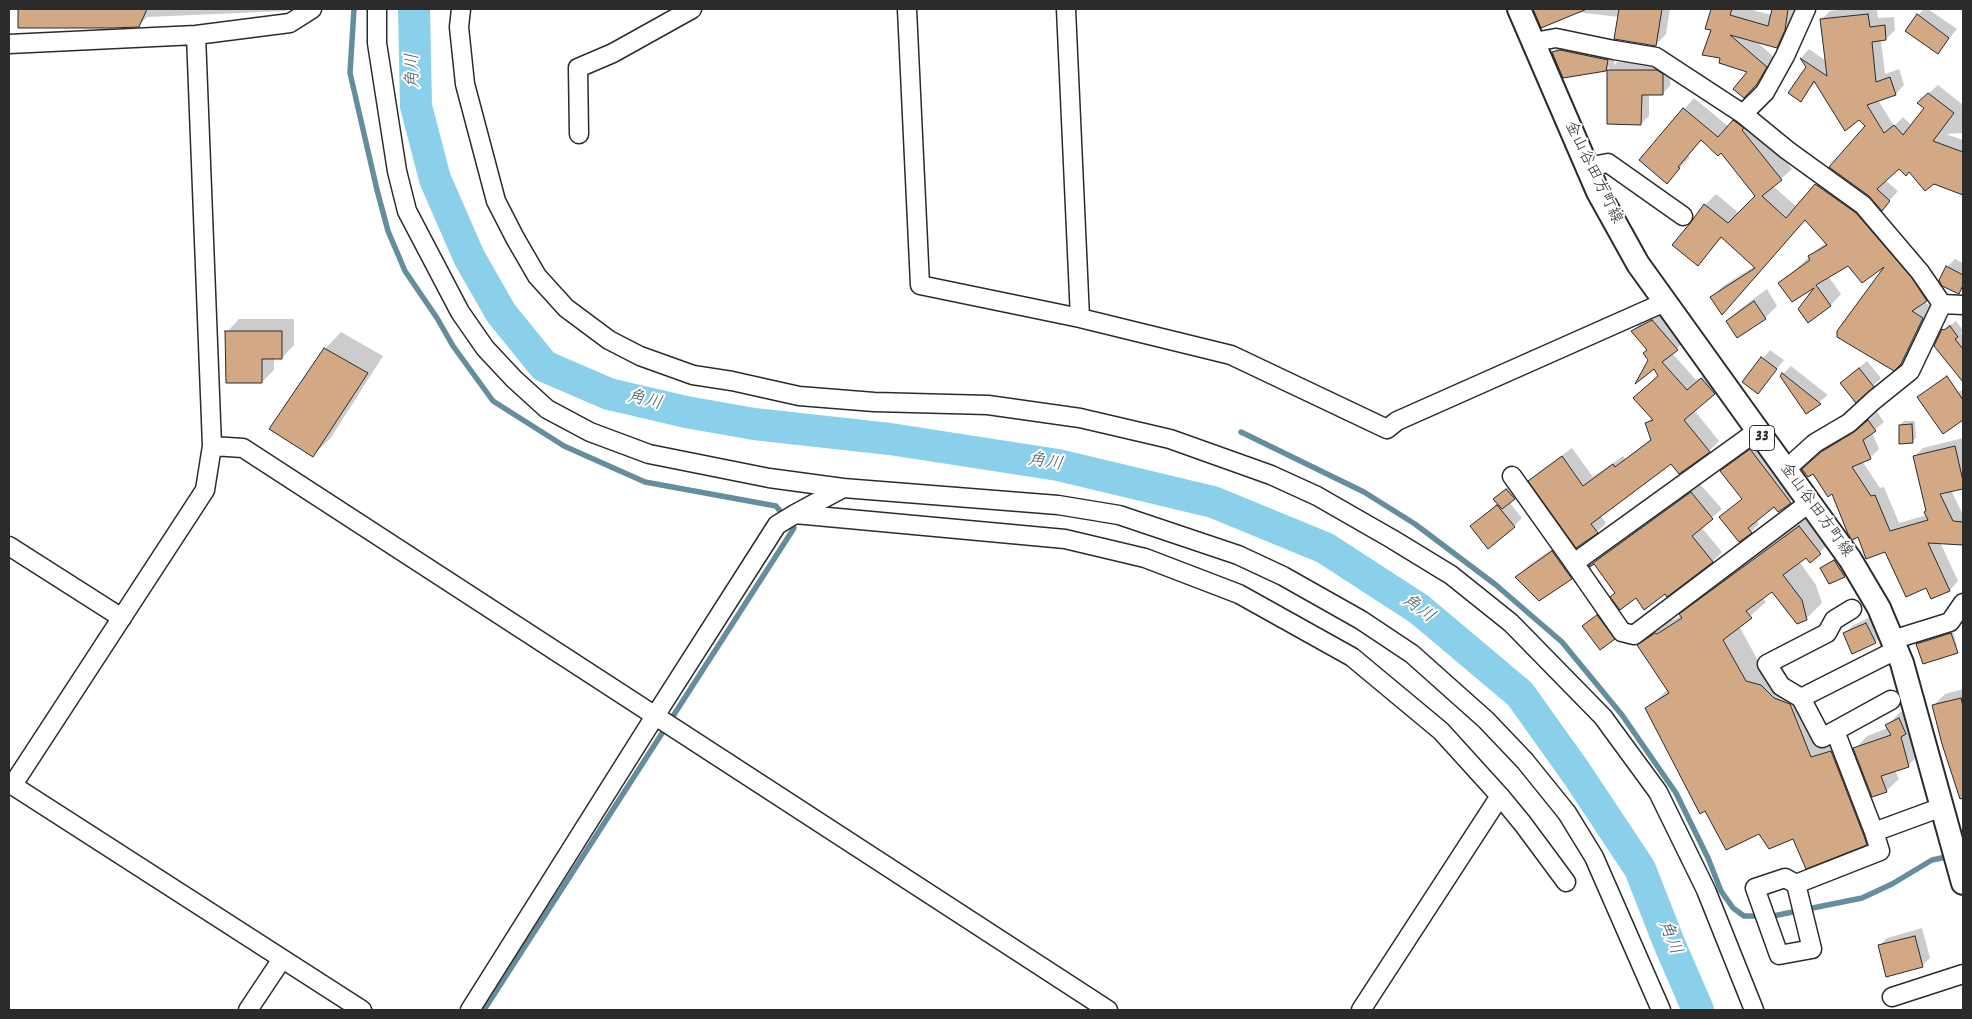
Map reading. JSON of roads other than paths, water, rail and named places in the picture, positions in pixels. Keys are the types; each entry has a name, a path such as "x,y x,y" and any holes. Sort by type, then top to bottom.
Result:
{"main road":[{"name":"金山谷田方町線","path":"1519,9 1586,167 1638,264 1850,559 1879,608 1902,663 1942,808 1957,838 1963,883"}],"street":[{"path":"9,44 196,35 290,23 312,9"},
{"path":"377,9 376,43 398,171 407,211 460,312 485,348 514,379 547,409 590,432 649,454 769,478 843,488 1058,505 1119,515 1238,554 1283,576 1361,620 1412,654 1486,720 1525,761 1567,813 1594,857 1662,1010"},
{"path":"461,9 459,26 465,84 496,201 537,276 566,308 609,340 640,356 693,375 732,381 799,396 874,402 988,405 1080,418 1170,439 1210,452 1317,496 1392,539 1451,575 1511,623 1603,717 1658,792 1706,890 1754,1010"},
{"path":"579,134 578,68 613,53 692,9"},
{"path":"907,9 920,285 1080,318 1231,355 1387,429 1397,421 1665,302"},
{"path":"1066,9 1080,318"},
{"path":"1743,114 1765,92 1786,56 1806,9"},
{"path":"196,35 212,446 205,490 122,618 10,784 358,1009"},
{"path":"1534,42 1556,38 1656,57 1743,114 1787,150 1863,205 1920,272 1942,304"},
{"path":"1586,167 1608,163 1683,216"},
{"path":"1942,304 1963,305"},
{"path":"1785,470 1815,443 1849,423 1910,371 1942,304"},
{"path":"1574,563 1757,431"},
{"path":"212,446 242,448 1108,1010"},
{"path":"1512,476 1622,632 1634,635 1810,503"},
{"path":"470,1010 777,525 843,488"},
{"path":"795,514 1065,540 1145,558 1239,594 1352,657 1441,731 1500,796 1566,882"},
{"path":"9,546 122,618"},
{"path":"1801,698 1894,645 1950,622 1963,603"},
{"path":"1852,609 1834,620 1827,633 1767,664 1782,686 1801,698 1822,738 1890,700"},
{"path":"1796,884 1880,851 1835,731"},
{"path":"1361,1010 1500,796"},
{"path":"1874,832 1942,808"},
{"path":"248,1010 282,959"},
{"path":"1892,997 1963,974"}],"waterway":[{"path":"354,9 350,73 388,231 405,271 437,318 453,346 493,401 564,446 645,482 776,506 794,528 484,1010"},
{"name":"角川","path":"414,9 416,106 435,179 469,257 501,313 544,366 609,394 686,412 754,424 890,439 1058,465 1213,502 1325,548 1419,609 1520,694 1577,774 1640,869 1698,1010"},
{"path":"1241,432 1364,492 1415,524 1496,585 1562,642 1622,715 1676,793 1708,858 1721,891 1733,908 1744,916 1773,916 1862,898 1892,884 1932,860 1951,856"}]}
